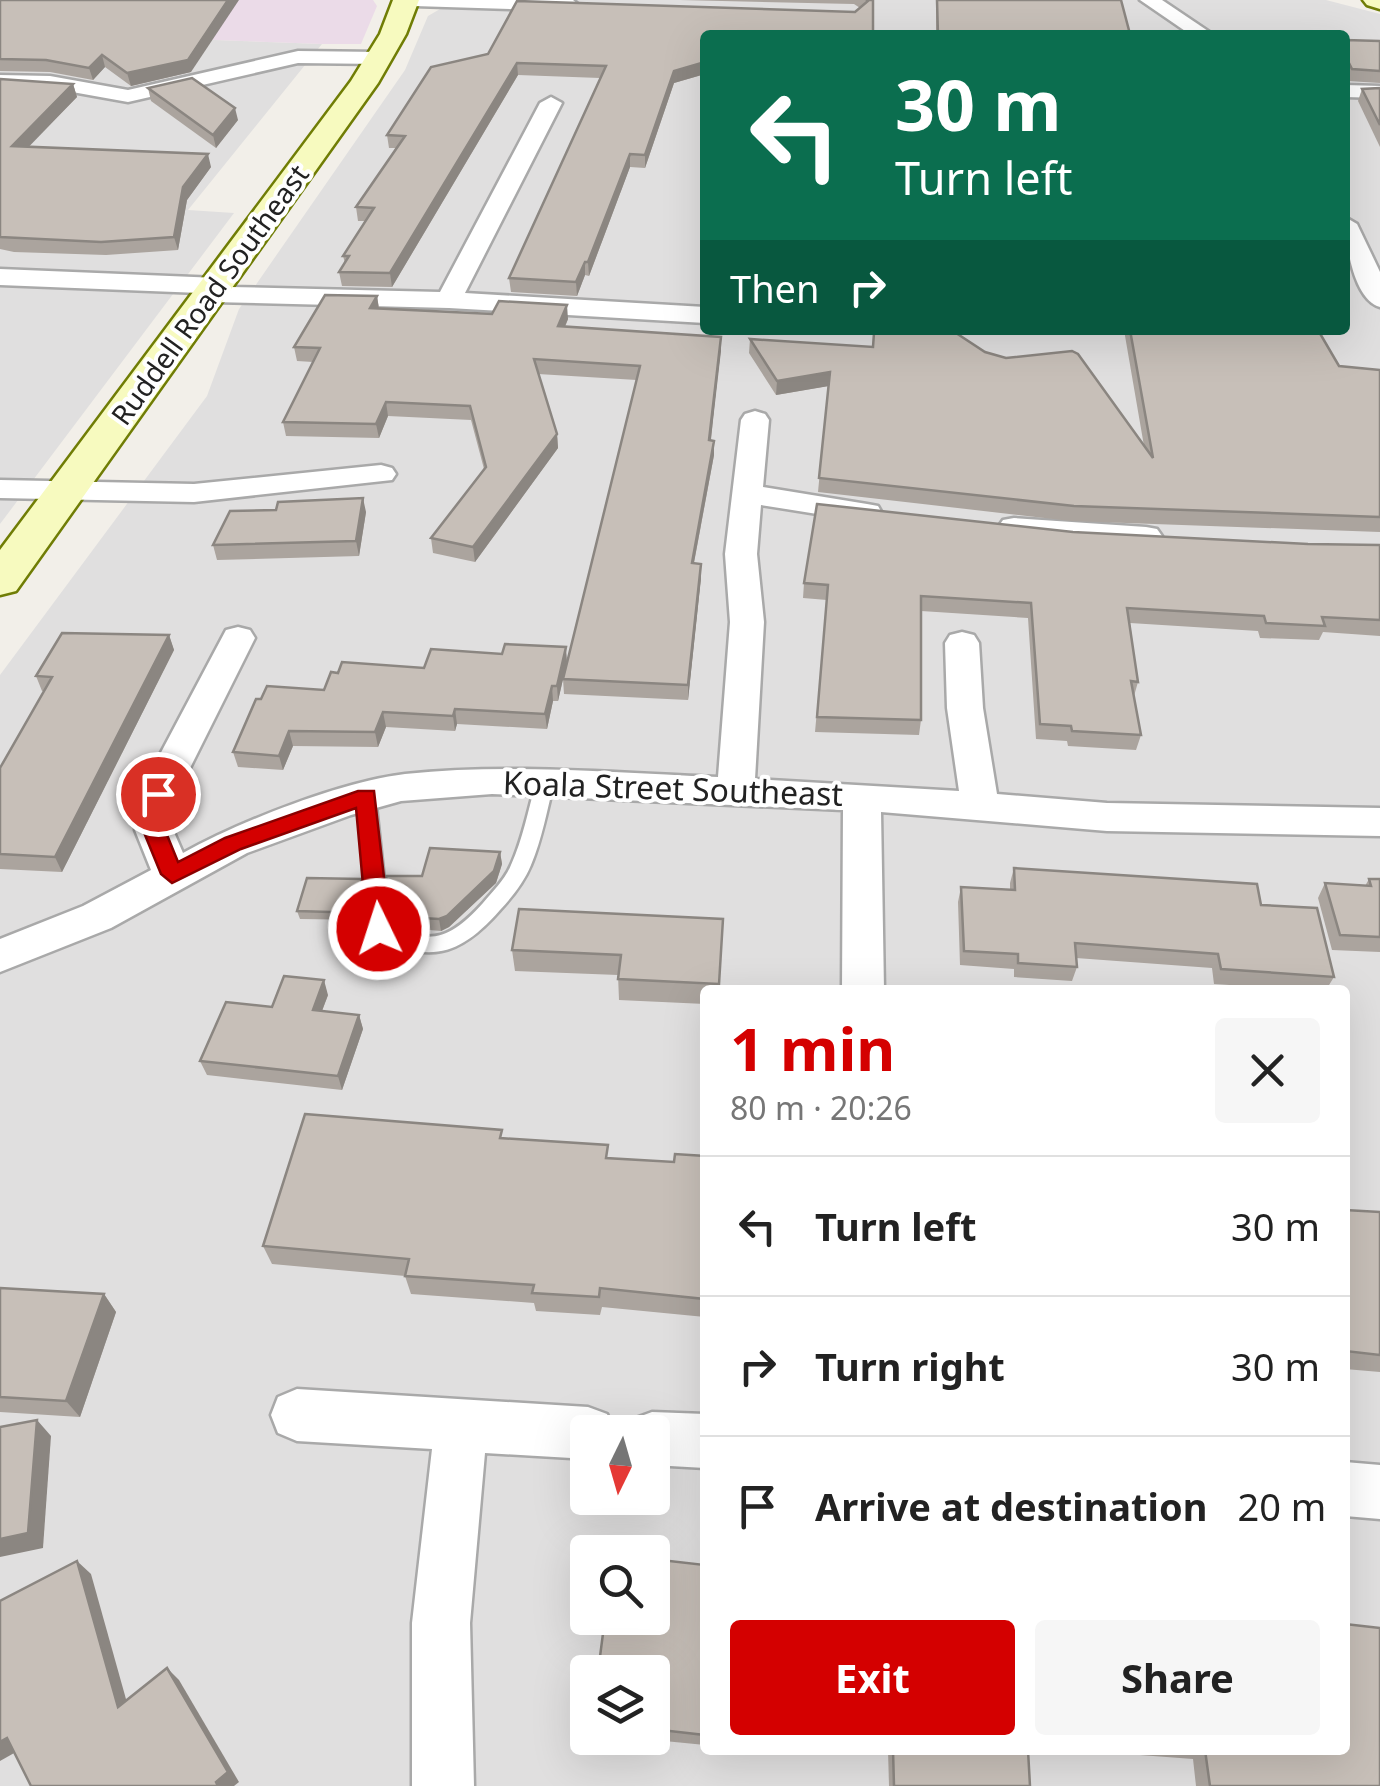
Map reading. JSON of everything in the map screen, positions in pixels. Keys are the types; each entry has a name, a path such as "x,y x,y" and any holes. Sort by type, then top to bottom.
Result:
{"main road":[{"name":"Ruddell Road Southeast","path":"0,582 380,58 406,0"}],"street":[{"path":"414,0 598,6"},
{"path":"1150,0 1196,30"},
{"path":"0,80 50,82 125,105 251,65 298,57 380,58"},
{"path":"1350,91 1380,92"},
{"path":"448,300 551,102"},
{"path":"1350,222 1380,223"},
{"path":"1350,233 1380,299"},
{"path":"0,276 211,295"},
{"path":"0,295 448,300 700,316"},
{"path":"736,791 748,622 741,554 755,420"},
{"path":"0,489 194,492 380,474"},
{"path":"748,494 829,509 903,516"},
{"path":"976,523 1178,539"},
{"path":"172,874 154,830 158,794 238,638"},
{"path":"962,642 965,708 980,809"},
{"name":"Koala Street Southeast","path":"0,956 98,918 172,874 233,844 401,788 492,781 862,797 980,809 1230,822 1380,822"},
{"path":"862,797 863,985"},
{"path":"297,1415 570,1433"},
{"path":"443,1786 441,1622 461,1425"},
{"path":"670,1439 700,1441"},
{"path":"1350,1490 1380,1492"}],"lane":[{"path":"366,797 379,929 398,941 438,947 458,941 477,925 517,873 546,784"}],"shaded area":[{"path":"0,0 373,0 377,6 361,44 322,44 0,32"},
{"path":"441,0 1326,0 1380,14 1380,1786 0,1786 0,675 207,396 239,309 405,70 428,16 440,9"},
{"path":"0,32 322,44 188,210 234,213 0,524"}],"building":[{"path":"0,0 228,0 188,60 127,73 102,55 89,68 46,60 0,59"},
{"path":"873,0 873,30 700,30 700,63 674,71 645,155 630,154 588,262 576,282 509,278 606,66 517,63 390,273 339,272 349,256 343,256 374,208 356,207 405,136 387,135 431,67 488,54 517,1 855,12"},
{"path":"937,0 1121,0 1129,30 938,30"},
{"path":"1350,40 1380,41 1380,71 1352,69"},
{"path":"192,78 235,108 213,135 148,88"},
{"path":"0,79 73,84 12,146 208,154 183,187 174,237 101,242 0,237"},
{"path":"1380,88 1380,125 1362,89"},
{"path":"325,295 377,296 370,308 492,314 499,301 567,305 558,326 721,337 709,440 714,441 692,563 701,564 688,685 563,679 640,366 534,359 557,434 473,547 431,538 486,467 470,406 386,402 376,424 283,422 320,348 294,347"},
{"path":"874,335 959,335 985,352 1006,358 1072,351 1153,458 1131,335 1321,335 1339,366 1380,370 1380,517 1074,506 819,478 830,372 777,381 750,339 873,347"},
{"path":"363,498 356,541 213,545 230,511 276,510 278,502"},
{"path":"817,504 1073,532 1380,545 1380,620 1322,617 1325,626 1266,623 1264,616 1127,608 1138,682 1131,681 1141,735 1072,731 1071,726 1040,724 1031,603 921,596 921,720 817,717 828,585 804,583"},
{"path":"62,633 169,635 55,857 0,854 0,768 52,677 36,676"},
{"path":"505,644 566,647 557,686 552,686 545,714 455,709 453,716 383,712 375,732 289,731 279,756 233,752 256,699 261,699 267,686 324,690 331,672 338,673 342,662 424,668 431,649 502,654"},
{"path":"430,848 500,852 494,871 447,916 404,917 390,911 386,876 422,876"},
{"path":"1014,868 1257,884 1261,905 1317,908 1334,977 1221,969 1218,954 1075,943 1077,967 1018,963 1018,954 964,951 961,887 1015,890"},
{"path":"307,878 361,879 365,913 297,911"},
{"path":"1369,879 1380,879 1380,937 1340,935 1325,883 1371,886"},
{"path":"519,909 723,919 719,984 618,979 621,955 512,950"},
{"path":"284,976 324,980 313,1010 359,1015 338,1076 200,1061 226,1002 272,1007"},
{"path":"305,1114 502,1130 500,1138 608,1145 606,1158 674,1162 675,1154 700,1156 700,1298 600,1288 599,1297 532,1293 534,1285 405,1276 409,1259 263,1246"},
{"path":"1350,1210 1380,1212 1380,1355 1350,1352"},
{"path":"0,1288 104,1294 66,1401 0,1397"},
{"path":"37,1420 28,1533 0,1539 0,1427"},
{"path":"77,1561 118,1707 167,1668 228,1772 216,1782 218,1786 31,1786 7,1738 0,1742 0,1601"},
{"path":"670,1561 700,1564 700,1734 670,1731 670,1655 600,1655 603,1635 670,1635"},
{"path":"1350,1625 1380,1628 1380,1786 1210,1786 1206,1755 1350,1755"},
{"path":"893,1755 1028,1755 1030,1786 894,1786"}],"route":[{"path":"158,794 154,830 172,874 233,844 366,797 379,929"}]}
